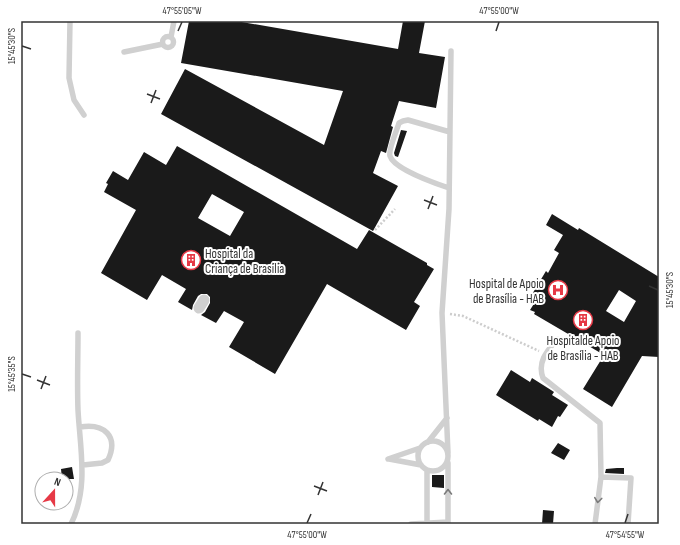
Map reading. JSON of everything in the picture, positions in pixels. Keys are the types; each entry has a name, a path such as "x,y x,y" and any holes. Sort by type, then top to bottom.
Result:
{"lane":[{"path":"70,21 69,78 74,100 84,115"},
{"path":"124,52 163,44 168,47 173,44 174,42 171,37 174,21"},
{"path":"411,524 448,523 448,417 442,313 449,188 451,51"},
{"path":"449,188 417,176 393,161 390,156 390,151 400,123 403,121 408,120 450,132"},
{"path":"71,524 80,502 83,465 78,409 78,333"},
{"path":"557,339 545,354 541,372 543,378 600,423 601,477 594,524"},
{"path":"421,465 388,459 420,448 428,442 448,417"},
{"path":"80,427 89,425 98,426 106,431 111,440 111,453 108,460 102,463 83,465"},
{"path":"428,442 434,441 440,443 446,447 448,453"},
{"path":"420,448 418,460 427,470 433,472 440,470 448,461"},
{"path":"427,470 427,523"},
{"path":"601,477 631,478 628,524"}],"path":[{"path":"375,230 395,209"},
{"path":"442,313 463,316 545,354"}],"building":[{"path":"189,21 236,21 398,49 403,21 425,21 419,53 445,57 436,108 399,101 391,126 393,127 386,153 381,151 373,173 398,186 373,231 161,114 185,69 324,145 343,91 181,63"},
{"path":"401,130 407,131 398,157 395,156 394,153"},
{"name":"Hospital da Criança de Brasília","path":"177,146 357,249 369,230 427,263 427,265 434,269 414,302 420,306 406,330 327,284 275,374 229,347 244,322 224,311 216,323 201,315 205,312 210,303 210,297 207,294 201,294 198,296 192,310 178,302 186,289 162,275 147,300 101,273 136,210 104,192 108,184 106,183 113,171 128,180 144,152 166,165","holes":["212,194 244,212 230,236 198,218"]},
{"name":"Hospitalde Apoio de Brasília - HAB","path":"552,214 578,230 579,228 659,277 659,357 642,356 612,407 583,389 604,355 534,314 535,312 530,310 537,299 531,296 546,271 548,273 559,253 554,250 563,235 546,225","holes":["619,290 636,301 624,322 606,311"]},
{"path":"511,370 530,382 532,378 554,392 552,395 568,405 560,417 558,416 552,427 539,419 538,421 496,395"},
{"path":"558,443 570,450 564,460 551,453"},
{"path":"72,467 73,471 61,471 61,469"},
{"path":"624,468 624,474 605,473 606,469"},
{"path":"432,475 444,475 444,488 432,487"},
{"path":"543,510 554,511 553,524 542,524"}],"place":[{"name":"Hospital da Criança de Brasília","path":"191,260"},
{"name":"Hospital de Apoio de Brasília - HAB","path":"558,290"},
{"name":"Hospitalde Apoio de Brasília - HAB","path":"583,320"}]}
